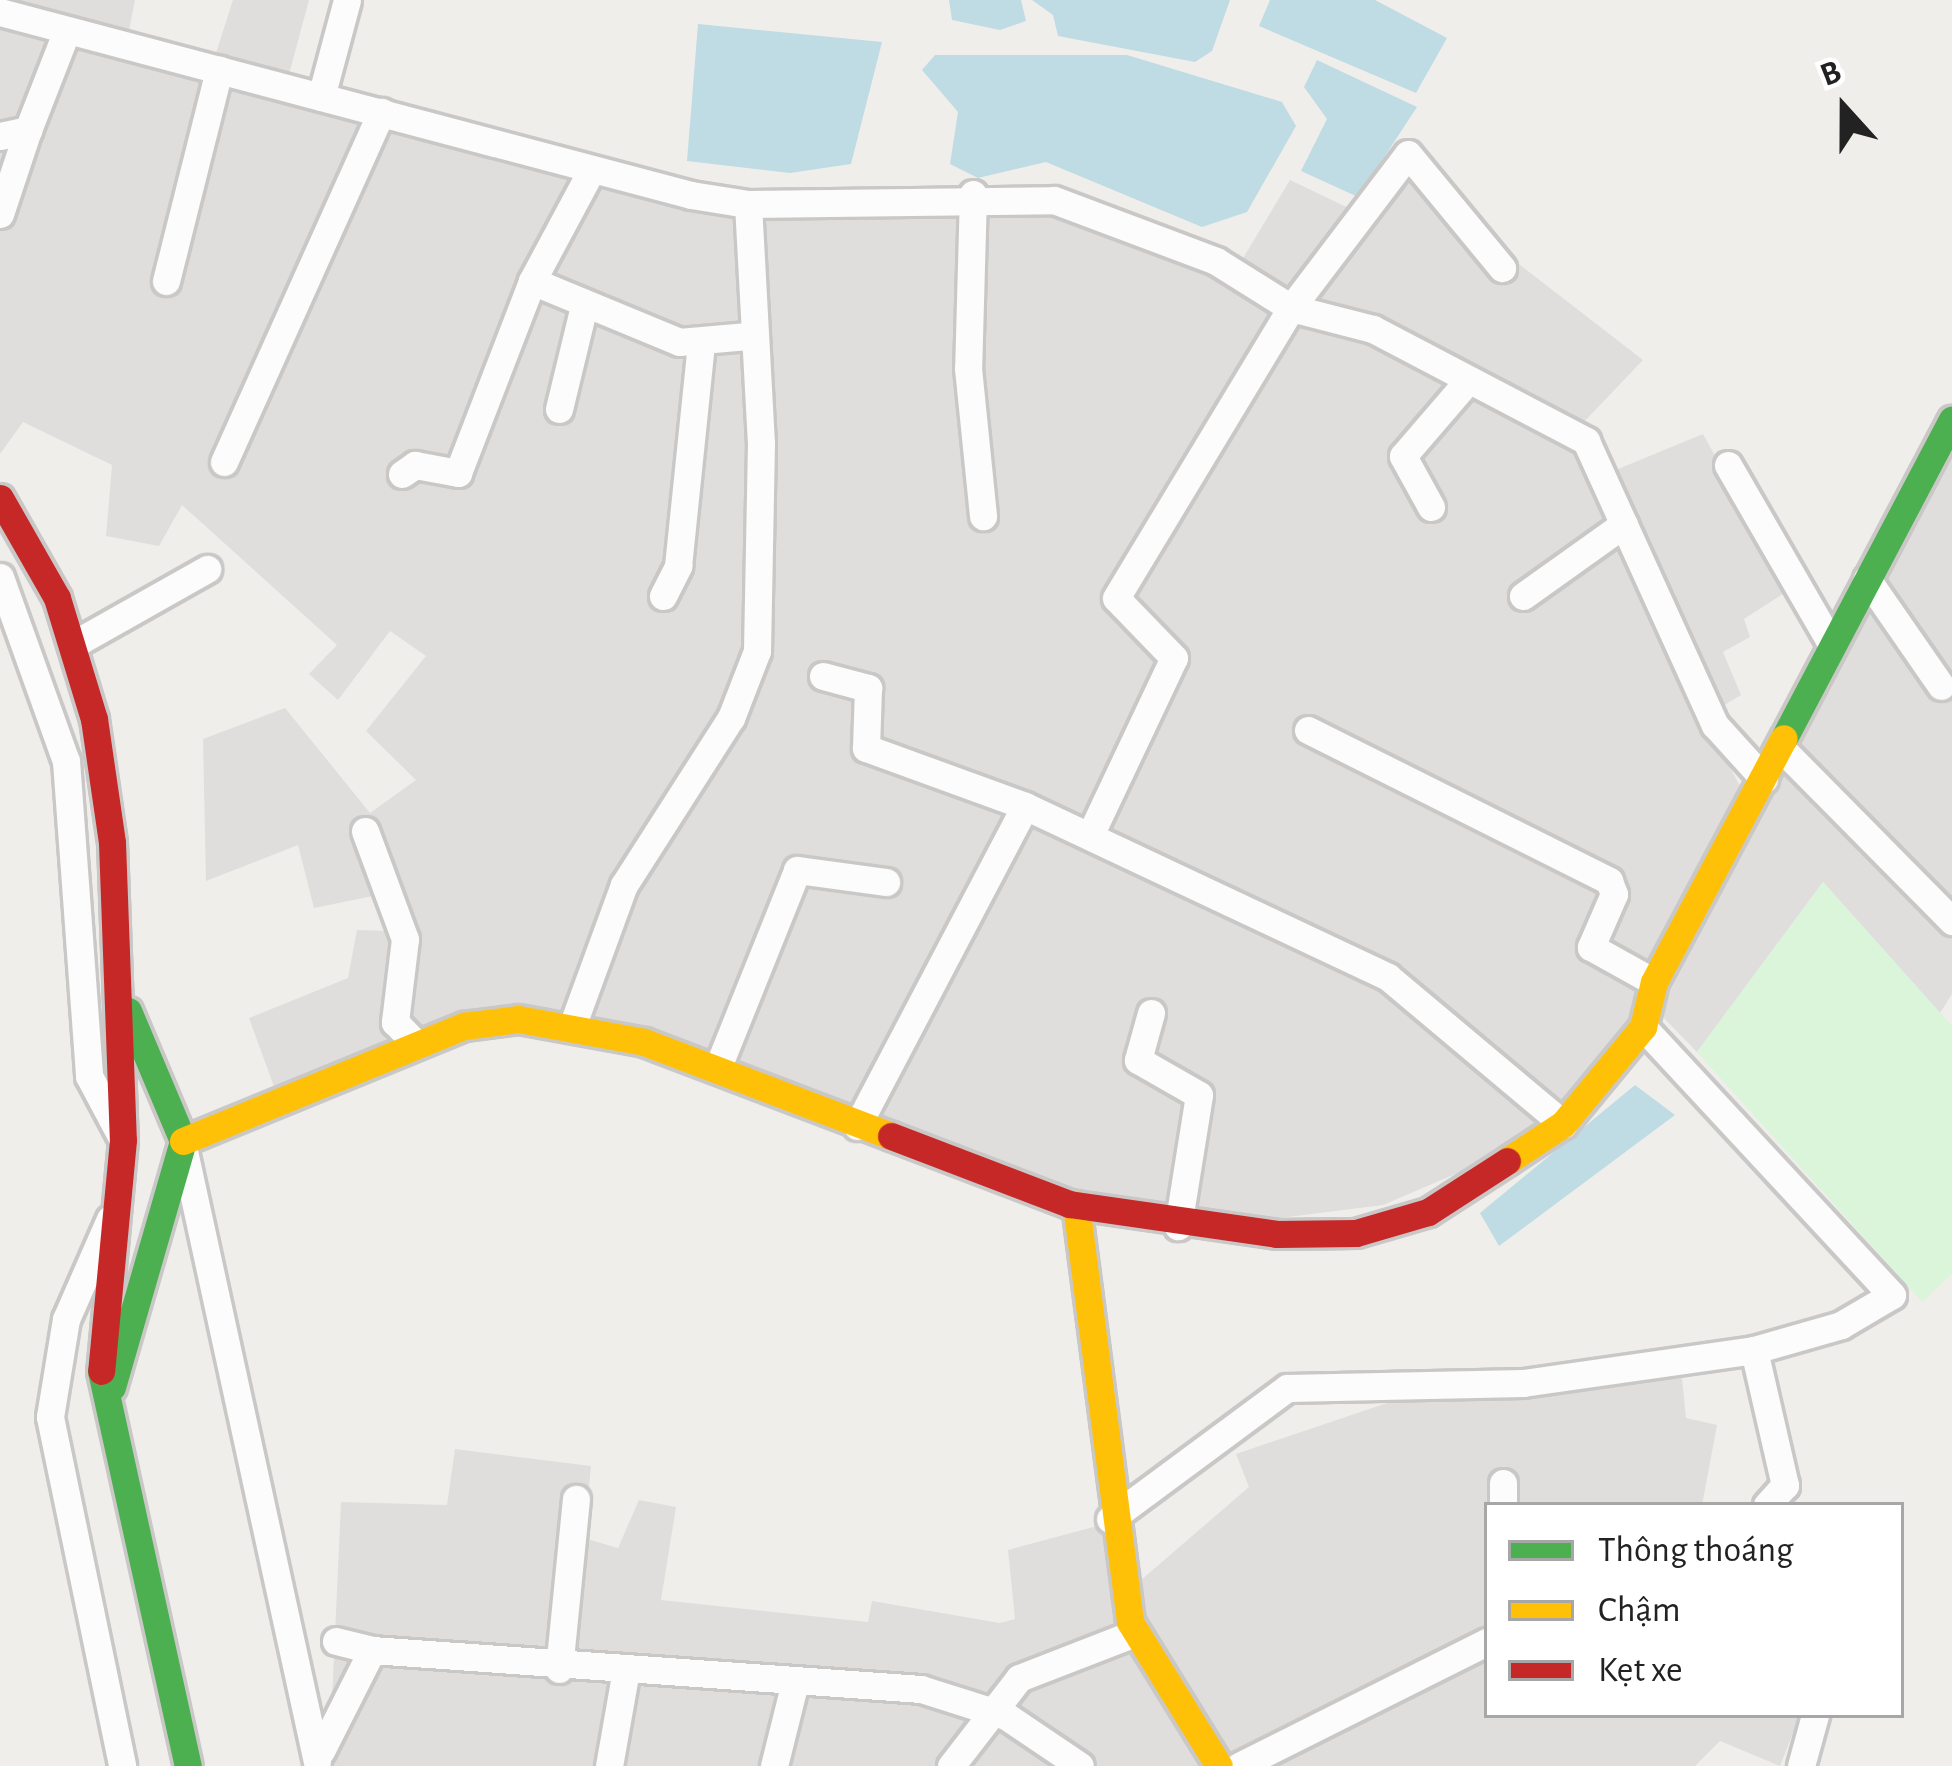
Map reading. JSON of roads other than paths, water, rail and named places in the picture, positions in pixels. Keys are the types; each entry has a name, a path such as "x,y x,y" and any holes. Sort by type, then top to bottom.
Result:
{"street":[{"path":"321,97 347,0"},
{"path":"0,12 591,171 748,204 973,194 1054,200 1216,261 1292,308 1373,329 1464,385 1586,441 1714,724 1764,779"},
{"path":"0,214 14,133 67,29"},
{"path":"166,281 219,70"},
{"path":"224,462 381,112"},
{"path":"1093,829 1174,658 1116,598 1292,308 1408,154 1502,268"},
{"path":"403,474 415,465 458,473 532,281 591,171"},
{"path":"973,194 968,368 983,516"},
{"path":"573,1024 624,885 731,718 757,651 761,444 748,336 748,204"},
{"path":"532,281 583,310 701,344 748,336"},
{"path":"559,409 583,310"},
{"path":"663,596 678,566 701,344"},
{"path":"1431,507 1403,456 1464,385"},
{"path":"182,1141 416,1044 500,1021 573,1024 718,1067 857,1126 1076,1205 1178,1226 1356,1233 1428,1211 1563,1124 1643,1027 1654,982 1764,779 1830,642 1952,420"},
{"path":"1728,465 1830,642"},
{"path":"0,498 17,523 74,644 112,843 123,1139 97,1353 105,1410 188,1766"},
{"path":"17,523 21,615"},
{"path":"1523,596 1624,524"},
{"path":"74,644 207,569"},
{"path":"0,577 21,615 66,761 88,1076 123,1139"},
{"path":"1867,579 1941,686"},
{"path":"823,676 868,688 866,748 1093,829 1388,977 1563,1124"},
{"path":"1308,730 1609,881 1614,894 1591,947 1654,982"},
{"path":"1780,747 1952,921"},
{"path":"857,1126 1025,806"},
{"path":"365,831 405,939 395,1022 416,1044"},
{"path":"718,1067 797,870 886,882"},
{"path":"118,988 182,1141 223,1366 318,1759"},
{"path":"1151,1013 1138,1060 1199,1095 1178,1226"},
{"path":"1110,1519 1287,1388 1523,1383 1754,1350 1841,1325 1892,1294 1643,1027"},
{"path":"105,1410 182,1141"},
{"path":"1076,1205 1110,1519 1135,1633 1219,1766"},
{"path":"116,1210 87,1255 50,1417 122,1766"},
{"path":"1754,1350 1785,1485 1770,1502"},
{"path":"560,1670 576,1499"},
{"path":"951,1766 988,1708 1019,1678 1135,1633"},
{"path":"336,1641 372,1650 625,1676 921,1688 988,1708 1080,1766"},
{"path":"1239,1766 1484,1644"},
{"path":"318,1759 372,1650"},
{"path":"609,1766 625,1676"},
{"path":"774,1766 795,1682"},
{"path":"1802,1766 1814,1718"}],"water":[{"path":"949,0 1021,0 1026,21 1000,30 952,20"},
{"path":"1032,0 1230,0 1212,51 1195,62 1058,36 1053,15"},
{"path":"1270,0 1375,0 1447,38 1416,93 1259,26"},
{"path":"698,24 882,42 851,164 790,173 687,161"},
{"path":"935,55 1127,55 1282,102 1296,126 1247,212 1202,227 1046,162 978,178 950,164 958,112 922,70"},
{"path":"1317,60 1417,107 1358,197 1301,171 1327,119 1304,87"},
{"path":"1635,1085 1675,1115 1499,1246 1480,1213"}]}
